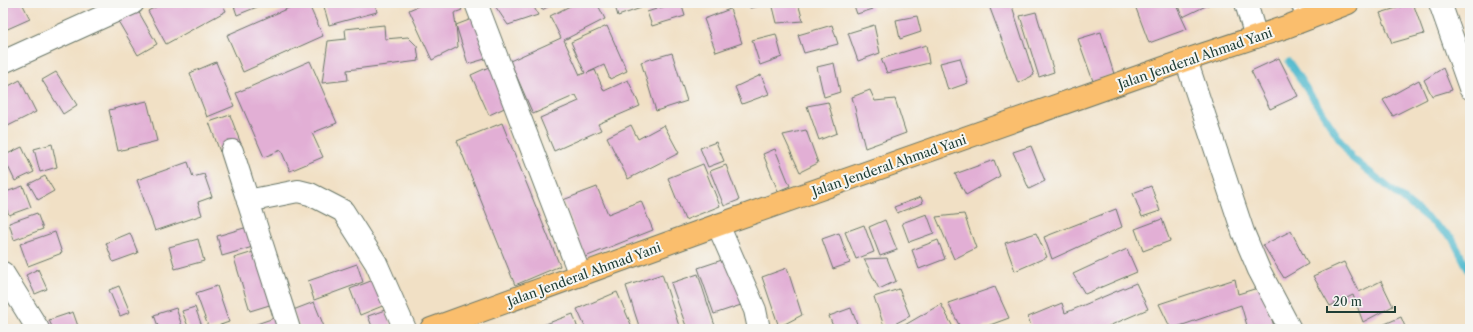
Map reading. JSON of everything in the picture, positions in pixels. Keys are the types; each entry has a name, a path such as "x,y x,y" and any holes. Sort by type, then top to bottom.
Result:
{"main road":[{"name":"Jalan Jenderal Ahmad Yani","path":"431,329 718,225 1258,36 1306,13 1348,3"}],"street":[{"path":"3,62 133,3"},
{"path":"476,3 580,275"},
{"path":"1246,3 1258,36"},
{"path":"1440,3 1470,88"},
{"path":"1186,60 1243,232 1258,270 1290,329"},
{"path":"232,151 289,329"},
{"path":"248,201 298,191 310,194 343,211 376,263 405,329"},
{"path":"718,225 755,310 759,329"},
{"path":"3,273 38,329"}],"building":[{"path":"3,3 22,3 30,19 3,31"},
{"path":"163,3 222,3 226,11 166,44 148,11"},
{"path":"233,3 261,3 262,5 237,15"},
{"path":"300,3 308,3 323,36 243,72 227,35"},
{"path":"323,3 375,3 377,12 329,25"},
{"path":"425,3 458,3 462,10 454,13 458,47 432,60 409,10"},
{"path":"493,3 532,3 538,15 508,25"},
{"path":"538,3 555,3 542,10"},
{"path":"576,3 597,3 605,19 564,40 580,75 585,73 571,42 607,26 627,71 610,79 604,65 587,73 595,70 604,91 628,80 640,106 598,124 601,130 554,151 540,118 579,101 576,95 533,114 510,61 561,38 550,16"},
{"path":"614,3 639,3 641,8 618,16"},
{"path":"675,3 681,3 685,16 652,26 647,12"},
{"path":"747,3 769,3 769,4 750,8"},
{"path":"772,3 798,3 803,21 777,23"},
{"path":"853,3 871,3 873,9 857,14"},
{"path":"988,3 1011,3 1034,75 1018,83"},
{"path":"1134,3 1175,3 1187,29 1149,43"},
{"path":"1178,3 1212,3 1183,17"},
{"path":"1413,3 1424,34 1392,43 1380,13"},
{"path":"137,9 157,44 138,55 118,21"},
{"path":"730,9 742,43 716,52 704,19"},
{"path":"1036,12 1054,72 1039,77 1020,16"},
{"path":"917,16 921,32 900,39 896,20"},
{"path":"477,17 487,49 485,59 468,64 456,25"},
{"path":"384,25 385,39 408,37 417,46 419,61 347,70 348,80 322,83 328,41 346,39 345,29"},
{"path":"832,25 838,44 804,53 798,35"},
{"path":"874,25 880,53 858,61 848,33"},
{"path":"1101,32 1114,74 1093,81 1078,39"},
{"path":"776,34 782,57 760,65 752,40"},
{"path":"926,45 929,63 887,73 881,59"},
{"path":"672,53 687,101 656,111 641,62"},
{"path":"960,58 968,83 948,90 940,63"},
{"path":"1279,58 1298,96 1270,109 1251,71"},
{"path":"310,61 337,123 312,133 323,157 290,171 281,150 264,157 236,93"},
{"path":"216,62 234,106 207,117 190,73"},
{"path":"834,63 840,92 824,97 817,67"},
{"path":"491,66 509,106 489,115 471,75"},
{"path":"1443,68 1452,90 1432,96 1424,80"},
{"path":"56,72 77,105 63,114 42,80"},
{"path":"761,75 769,94 742,104 735,87"},
{"path":"20,80 36,112 6,127 3,119 3,89"},
{"path":"1419,80 1427,99 1393,116 1383,100"},
{"path":"870,90 875,101 895,99 906,133 865,148 852,97"},
{"path":"147,101 157,141 118,151 109,110"},
{"path":"828,102 837,133 819,140 807,106"},
{"path":"230,115 241,144 220,152 209,122"},
{"path":"502,123 560,266 515,285 457,141"},
{"path":"631,125 638,139 664,125 679,153 628,179 607,137"},
{"path":"806,130 818,163 800,172 783,135"},
{"path":"716,142 724,161 708,167 700,148"},
{"path":"52,144 57,167 40,172 34,149"},
{"path":"1031,146 1045,181 1029,189 1013,152"},
{"path":"22,147 34,172 15,181 3,156"},
{"path":"775,149 790,186 778,191 763,154"},
{"path":"994,160 1000,176 966,195 955,174"},
{"path":"188,162 193,177 204,174 212,197 198,202 202,215 155,231 137,180"},
{"path":"703,164 720,206 685,220 668,178"},
{"path":"726,165 739,200 724,206 710,171"},
{"path":"45,176 54,191 38,200 29,184"},
{"path":"23,186 31,207 9,215 3,200 3,193"},
{"path":"1151,186 1160,211 1142,217 1133,193"},
{"path":"597,187 608,214 641,201 653,230 585,257 563,200"},
{"path":"921,197 923,203 897,213 894,207"},
{"path":"1116,209 1122,227 1052,259 1044,237"},
{"path":"37,213 43,229 14,240 9,223"},
{"path":"927,214 934,233 909,242 902,223"},
{"path":"964,214 976,248 954,259 936,217"},
{"path":"1162,219 1170,241 1143,251 1135,229"},
{"path":"885,220 897,250 880,256 869,227"},
{"path":"864,225 874,252 856,259 845,232"},
{"path":"251,226 256,246 222,256 217,236"},
{"path":"1291,231 1308,264 1284,278 1263,245"},
{"path":"55,232 62,253 28,266 20,244"},
{"path":"130,233 138,253 113,262 106,243"},
{"path":"839,233 850,263 833,269 822,239"},
{"path":"1036,233 1047,257 1015,271 1005,243"},
{"path":"198,239 204,261 175,269 169,247"},
{"path":"938,240 945,259 919,269 912,250"},
{"path":"1127,249 1137,272 1085,294 1073,274"},
{"path":"260,250 276,303 250,311 234,258"},
{"path":"728,258 744,304 714,314 698,268"},
{"path":"887,258 896,281 879,289 864,259"},
{"path":"1344,262 1359,292 1381,281 1393,306 1363,322 1353,295 1330,306 1313,276"},
{"path":"357,264 363,282 314,300 308,281"},
{"path":"787,268 802,315 779,327 762,277"},
{"path":"38,269 47,289 35,294 26,275"},
{"path":"662,274 680,329 640,329 626,286"},
{"path":"698,274 716,329 687,329 671,283"},
{"path":"376,279 385,305 360,315 350,289"},
{"path":"1235,279 1238,294 1261,287 1275,329 1248,329 1241,305 1171,329 1159,304"},
{"path":"1136,283 1148,309 1102,329 1032,329 1028,317 1062,303 1065,313"},
{"path":"119,286 130,312 120,316 109,290"},
{"path":"217,286 229,322 209,329 196,293"},
{"path":"995,287 1009,318 979,329 961,329 948,303"},
{"path":"899,289 910,316 885,329 874,297"},
{"path":"617,292 633,329 586,329 577,309"},
{"path":"314,302 325,329 300,329 293,310"},
{"path":"941,304 954,329 898,329"},
{"path":"195,307 203,329 189,329 182,311"},
{"path":"176,308 183,329 159,329 154,315"},
{"path":"851,308 859,329 834,329 829,316"},
{"path":"385,310 393,329 373,329 368,316"},
{"path":"73,312 79,329 53,329 49,320"},
{"path":"573,314 578,329 532,329"},
{"path":"280,316 284,329 242,329"},
{"path":"1401,317 1406,329 1378,329 1378,327"}],"waterway":[{"path":"1289,62 1352,158 1452,238 1470,273"}]}
